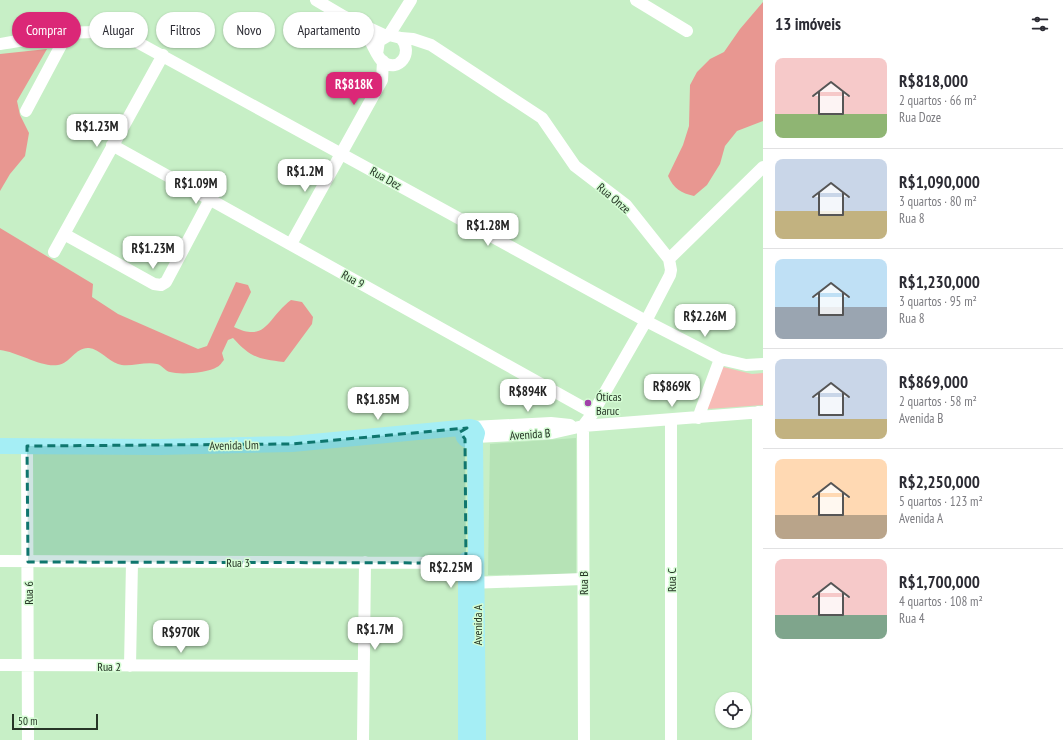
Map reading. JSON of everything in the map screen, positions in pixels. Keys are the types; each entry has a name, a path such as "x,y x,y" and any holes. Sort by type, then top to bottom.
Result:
{"main road":[{"name":"Avenida Um","path":"0,453 27,450 292,444 470,434"},
{"name":"Avenida A","path":"466,740 471,583 470,434"},
{"name":"Avenida Um","path":"0,446 27,450"},
{"name":"Avenida A","path":"471,583 478,740"}],"street":[{"path":"316,0 336,12"},
{"path":"394,36 398,20 411,0"},
{"path":"636,0 687,31"},
{"name":"Rua Onze","path":"374,28 394,36 413,39 431,45 542,118 575,166 626,205 669,259"},
{"name":"Rua Dez","path":"81,33 116,32 126,36 646,321 720,359 746,365 763,364"},
{"path":"373,48 380,58 392,65 402,61 405,57 407,47 394,36"},
{"path":"291,244 382,80 379,41 394,36"},
{"name":"Rua Dez","path":"0,44 12,42"},
{"path":"26,111 59,48"},
{"path":"54,252 162,55"},
{"name":"Rua 9","path":"112,145 593,413"},
{"path":"583,426 593,413 646,321 670,275 671,270 669,259 760,174"},
{"path":"64,234 154,284 160,285 166,282 210,199"},
{"path":"698,418 720,359"},
{"path":"758,740 760,412"},
{"name":"Avenida B","path":"470,434 552,433 583,426 760,412"},
{"name":"Rua C","path":"671,420 671,740"},
{"name":"Rua B","path":"583,426 584,740"},
{"name":"Rua 6","path":"27,450 28,740"},
{"name":"Rua 3","path":"0,562 471,563"},
{"path":"130,666 132,562"},
{"path":"363,740 365,562"},
{"path":"471,583 583,579"},
{"name":"Rua 2","path":"0,665 363,666"}],"highlighted area":[{"path":"467,428 460,432 465,439 466,563 28,562 27,446 292,444"}],"shaded area":[{"path":"763,2 763,121 737,131 725,146 720,164 707,185 694,196 678,190 668,176 683,145 689,126 690,85 697,72 710,59 724,52 740,29"},
{"path":"47,49 17,101 20,115 29,133 25,156 10,174 0,191 0,54"},
{"path":"0,228 93,284 92,297 118,314 198,349 207,346 236,282 248,285 251,292 234,327 253,332 260,330 266,326 291,300 302,302 313,317 312,324 284,362 268,360 250,354 233,338 228,340 222,353 224,360 219,366 207,371 194,373 170,372 159,365 152,363 122,365 96,350 89,348 84,348 76,352 62,364 52,365 37,362 7,351 0,350"},
{"path":"723,367 752,374 763,373 763,405 707,409"},
{"path":"576,438 576,574 488,575 490,444"}],"place":[{"name":"Óticas Baruc","path":"588,403"}]}
